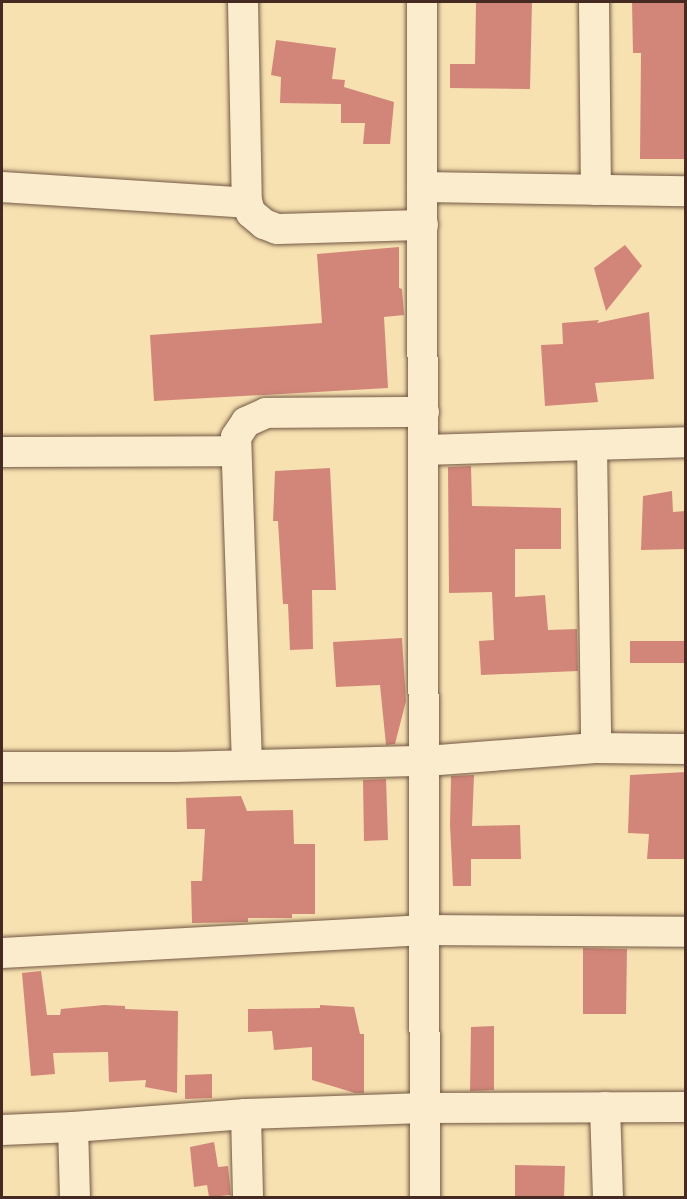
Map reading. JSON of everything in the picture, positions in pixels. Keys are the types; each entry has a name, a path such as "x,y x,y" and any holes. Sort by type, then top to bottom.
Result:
{"street":[{"path":"243,2 246,203 251,213 264,224 277,230 423,225"},
{"path":"422,2 426,761 425,1197"},
{"path":"594,2 596,190"},
{"path":"2,187 246,203"},
{"path":"422,187 686,191"},
{"path":"247,765 236,437 246,422 266,413 424,412"},
{"path":"424,450 686,442"},
{"path":"592,445 596,748"},
{"path":"2,452 236,451"},
{"path":"2,767 426,761 596,748 686,748"},
{"path":"2,953 425,930 686,932"},
{"path":"605,1107 608,1197"},
{"path":"2,1130 246,1114 424,1108 686,1107"},
{"path":"246,1114 248,1197"},
{"path":"73,1127 75,1197"}],"building":[{"path":"476,2 532,2 530,89 450,88 450,64 475,64"},
{"path":"632,2 686,2 686,159 640,159 641,53 633,53"},
{"path":"276,40 336,48 332,79 345,80 344,87 394,102 390,144 363,144 365,123 341,123 341,104 280,103 281,77 271,75"},
{"path":"625,245 642,266 606,311 594,268"},
{"path":"399,247 399,288 402,289 404,315 384,317 388,388 154,401 150,335 322,323 317,254"},
{"path":"649,312 654,379 595,383 598,402 545,406 541,345 563,344 562,323 599,320 597,323"},
{"path":"471,466 472,506 561,508 561,549 515,549 515,597 545,595 548,630 577,629 578,671 481,675 479,641 494,640 492,592 449,593 448,467"},
{"path":"330,468 336,590 312,590 313,649 290,650 288,604 283,604 278,521 273,521 275,471"},
{"path":"672,491 673,512 686,511 686,549 641,550 643,496"},
{"path":"402,638 406,701 395,744 386,745 380,685 336,687 333,642"},
{"path":"630,641 686,641 686,663 630,663"},
{"path":"686,772 686,859 647,859 649,834 628,833 630,775"},
{"path":"474,775 472,826 520,825 521,859 471,859 471,886 453,886 450,825 451,776"},
{"path":"386,779 388,840 364,841 363,780"},
{"path":"241,796 247,811 293,810 294,844 315,844 315,914 292,914 292,918 248,918 248,922 192,923 191,881 202,881 205,829 187,829 186,798"},
{"path":"583,948 627,949 626,1014 583,1014"},
{"path":"41,971 47,1015 60,1015 61,1009 104,1005 125,1006 125,1009 178,1011 177,1093 145,1087 146,1080 109,1082 108,1052 53,1053 55,1074 31,1076 22,973"},
{"path":"320,1005 354,1007 360,1034 364,1034 364,1093 355,1093 312,1080 312,1047 274,1050 272,1031 248,1032 248,1009 320,1008"},
{"path":"494,1026 494,1090 470,1091 471,1027"},
{"path":"212,1074 212,1098 185,1099 185,1075"},
{"path":"214,1142 218,1167 228,1166 231,1195 209,1197 207,1185 194,1187 190,1147"},
{"path":"515,1165 565,1166 564,1197 515,1197"}]}
